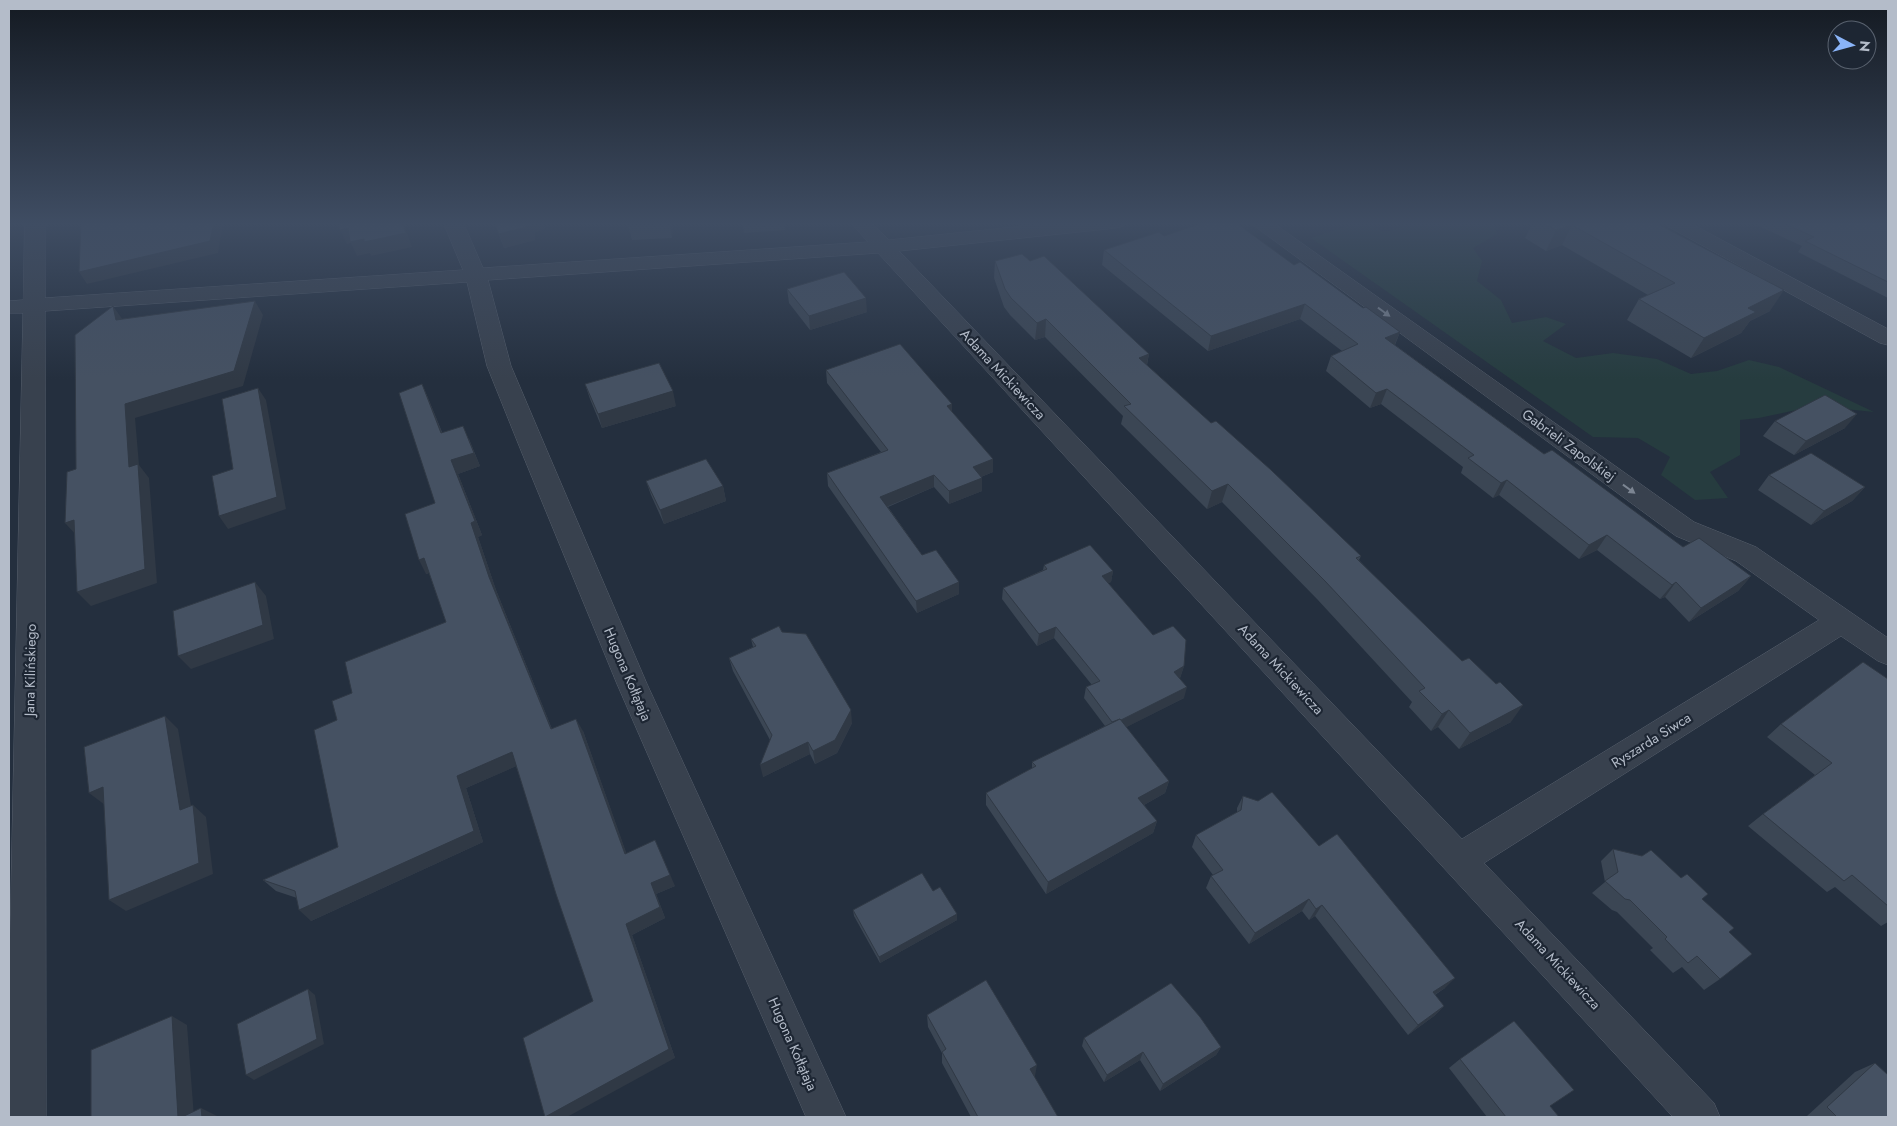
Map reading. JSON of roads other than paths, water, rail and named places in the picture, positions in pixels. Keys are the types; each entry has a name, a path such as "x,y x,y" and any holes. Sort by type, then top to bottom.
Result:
{"street":[{"name":"Jana Kilińskiego","path":"26,275 21,306 26,1117"},
{"path":"21,306 496,275"},
{"name":"Adama Mickiewicza","path":"909,275 1460,859 1700,1117"},
{"name":"Gabrieli Zapolskiej","path":"1332,275 1685,529 1746,554 1888,653"},
{"path":"1771,275 1888,338"},
{"name":"Hugona Kołłątaja","path":"476,276 498,366 632,684 826,1117"},
{"name":"Ryszarda Siwca","path":"1460,859 1841,620"}]}
